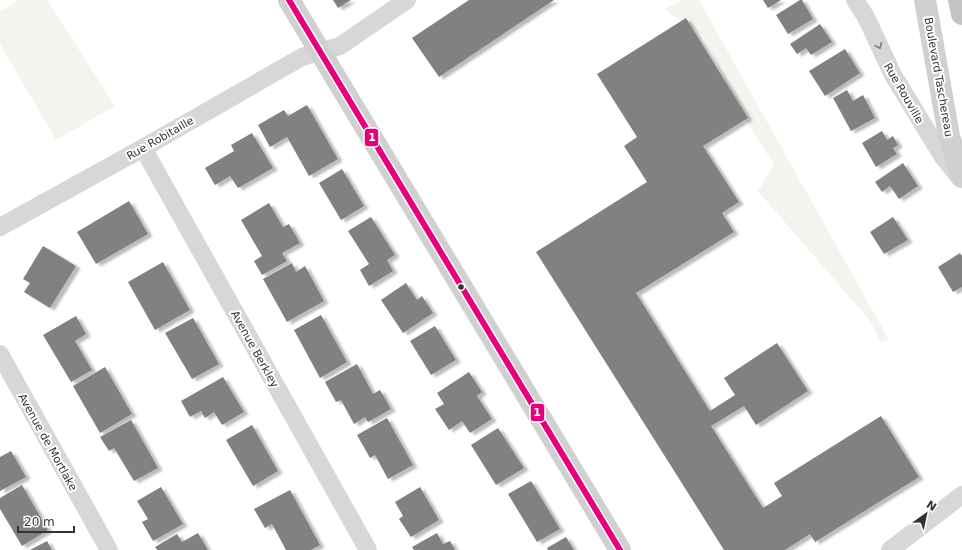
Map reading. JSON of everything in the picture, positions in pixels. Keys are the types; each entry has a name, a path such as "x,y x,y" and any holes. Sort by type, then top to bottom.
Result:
{"highway":[{"path":"959,0 962,14"}],"street":[{"path":"289,0 620,550"},
{"name":"Rue Robitaille","path":"0,227 143,148 302,57 340,46 407,0"},
{"name":"Rue Rouville","path":"855,0 866,17 893,76 943,157 962,180"},
{"name":"Boulevard Taschereau","path":"925,0 949,136 962,177"},
{"name":"Avenue Berkley","path":"143,148 368,550"},
{"name":"Avenue de Mortlake","path":"0,354 108,550"},
{"path":"890,550 962,495"}],"shaded area":[{"path":"19,0 47,0 115,106 56,140 0,44 0,12"},
{"path":"682,0 699,0 889,340 881,343 871,322 758,191 774,165 739,109 703,35 666,11 665,9"}],"building":[{"path":"333,0 351,0 338,8"},
{"path":"469,0 554,0 439,77 412,38"},
{"path":"763,0 781,0 768,8"},
{"path":"802,0 813,19 788,34 776,15"},
{"path":"686,18 748,118 703,146 739,202 722,213 734,232 636,293 710,411 735,395 724,378 777,343 808,391 756,425 744,406 711,426 763,508 782,496 774,483 881,416 919,477 815,542 810,534 785,550 724,550 536,252 647,182 624,146 637,137 597,74"},
{"path":"820,24 832,42 811,55 806,48 797,54 790,44"},
{"path":"845,49 860,73 825,96 809,71"},
{"path":"847,90 853,101 863,95 875,118 851,131 833,98"},
{"path":"307,105 338,159 309,176 287,137 270,147 258,125 284,110 288,116"},
{"path":"882,131 887,140 893,136 898,145 893,148 897,154 876,167 862,143"},
{"path":"252,133 273,168 238,188 230,176 215,185 205,168 234,151 231,145"},
{"path":"903,163 918,186 899,199 890,186 882,192 875,182"},
{"path":"342,169 364,206 341,220 319,183"},
{"path":"129,201 148,234 96,264 77,232"},
{"path":"269,203 283,227 289,224 300,243 282,253 287,261 262,275 254,261 262,256 241,220"},
{"path":"371,217 395,255 387,260 393,271 369,286 360,270 369,264 348,231"},
{"path":"893,217 908,240 884,254 870,232"},
{"path":"43,246 76,266 50,308 24,292 30,283 23,279"},
{"path":"960,253 962,256 962,287 953,292 938,267"},
{"path":"163,262 190,310 155,330 128,282"},
{"path":"292,263 296,272 305,266 324,301 287,322 263,279"},
{"path":"406,283 417,300 422,296 433,313 403,333 381,300"},
{"path":"321,315 347,362 320,378 294,330"},
{"path":"76,316 86,334 75,341 92,370 71,382 43,335"},
{"path":"193,318 219,364 192,379 165,333"},
{"path":"435,326 456,360 431,375 410,341"},
{"path":"357,364 373,394 380,390 391,409 368,422 365,417 354,424 341,400 336,402 325,382"},
{"path":"105,367 132,414 100,433 73,386"},
{"path":"469,372 482,392 477,396 492,419 470,433 462,421 449,430 435,409 444,404 437,393"},
{"path":"223,377 244,412 222,425 214,412 205,418 201,411 190,417 181,401"},
{"path":"387,418 413,465 388,479 375,455 370,458 357,435"},
{"path":"131,420 158,468 134,481 114,448 109,451 100,437"},
{"path":"252,425 278,471 253,486 226,440"},
{"path":"498,428 524,468 496,485 471,445"},
{"path":"11,451 26,477 0,491 0,457"},
{"path":"531,481 560,529 537,542 508,494"},
{"path":"22,485 48,530 22,546 0,509 0,498"},
{"path":"161,487 183,524 153,541 142,522 148,519 137,501"},
{"path":"420,487 439,520 411,537 399,519 403,516 395,502"},
{"path":"290,490 320,545 311,550 286,550 272,524 265,528 254,509"},
{"path":"198,533 208,550 157,550 155,547 177,534 182,542"},
{"path":"437,533 443,544 450,541 455,550 414,550 412,547"},
{"path":"566,537 574,550 548,550 547,548"},
{"path":"47,541 52,550 30,550"}],"transit line":[{"name":"1","path":"289,0 620,550"}]}
